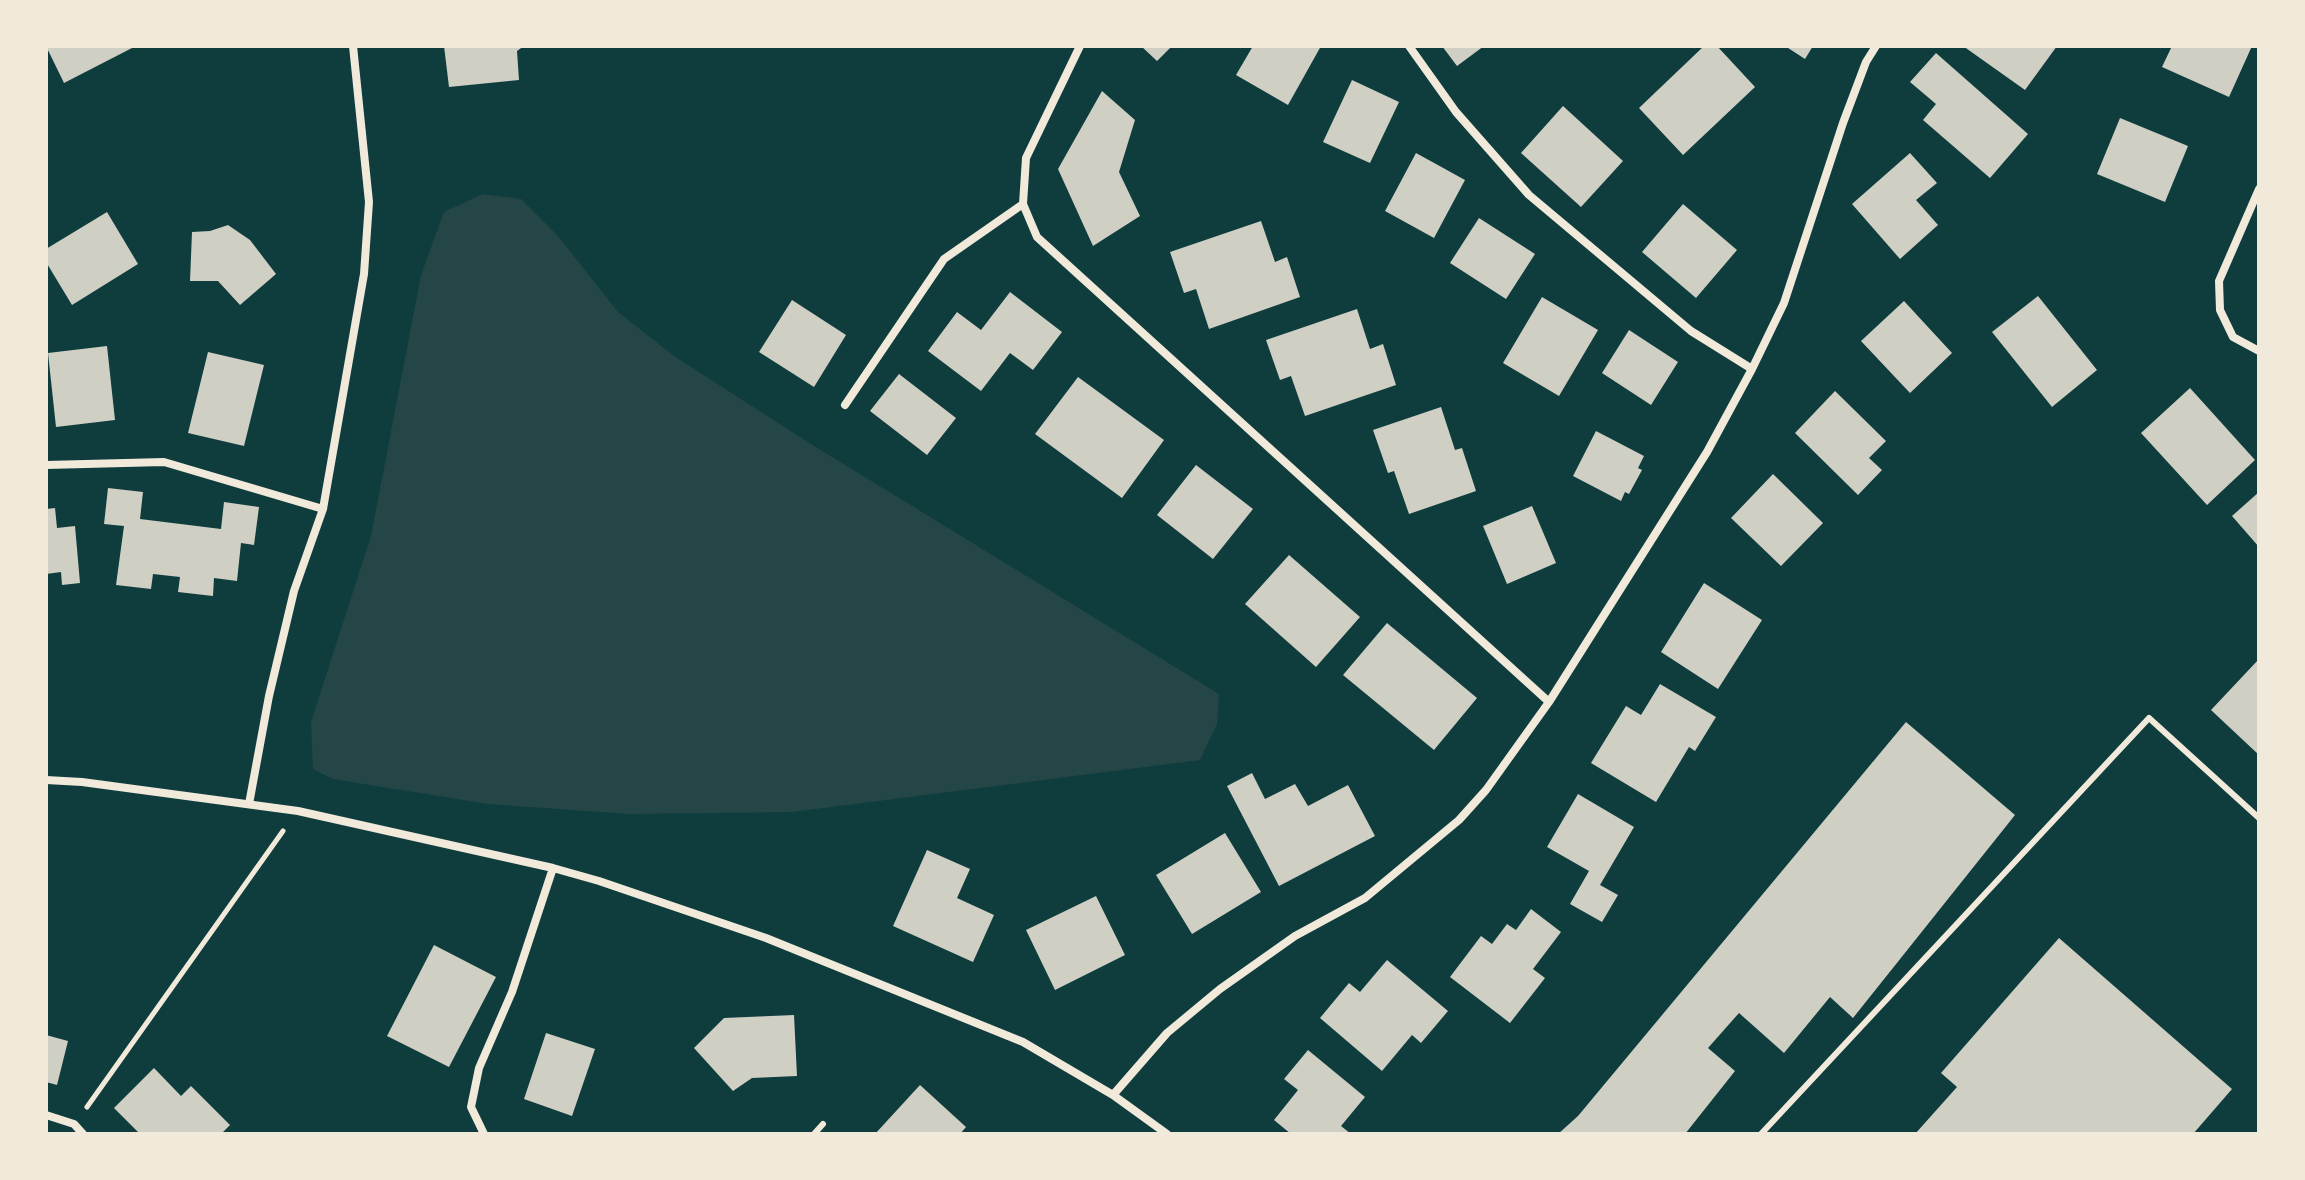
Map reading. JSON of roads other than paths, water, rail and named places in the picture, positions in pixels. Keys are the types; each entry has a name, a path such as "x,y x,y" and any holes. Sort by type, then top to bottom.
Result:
{"street":[{"path":"249,804 269,696 294,591 323,509 364,274 369,202 353,46"},
{"path":"1080,46 1026,158 1023,204 1037,237 1549,702"},
{"path":"1409,46 1456,112 1529,195 1691,331 1752,369"},
{"path":"1113,1095 1167,1033 1220,989 1295,936 1365,898 1459,820 1486,790 1549,702 1707,452 1752,369 1784,303 1843,123 1866,62 1876,46"},
{"path":"2259,189 2219,281 2220,310 2233,337 2259,351"},
{"path":"845,405 944,259 1023,204"},
{"path":"46,465 164,462 323,509"},
{"path":"46,780 82,782 298,811 553,868 766,938 1023,1042 1113,1095 1167,1134"},
{"path":"484,1134 471,1107 479,1068 512,992 553,868"},
{"path":"46,1115 74,1124 83,1134"}],"lane":[{"path":"1761,1134 2149,718 2259,818"},
{"path":"814,1134 823,1124"}]}
